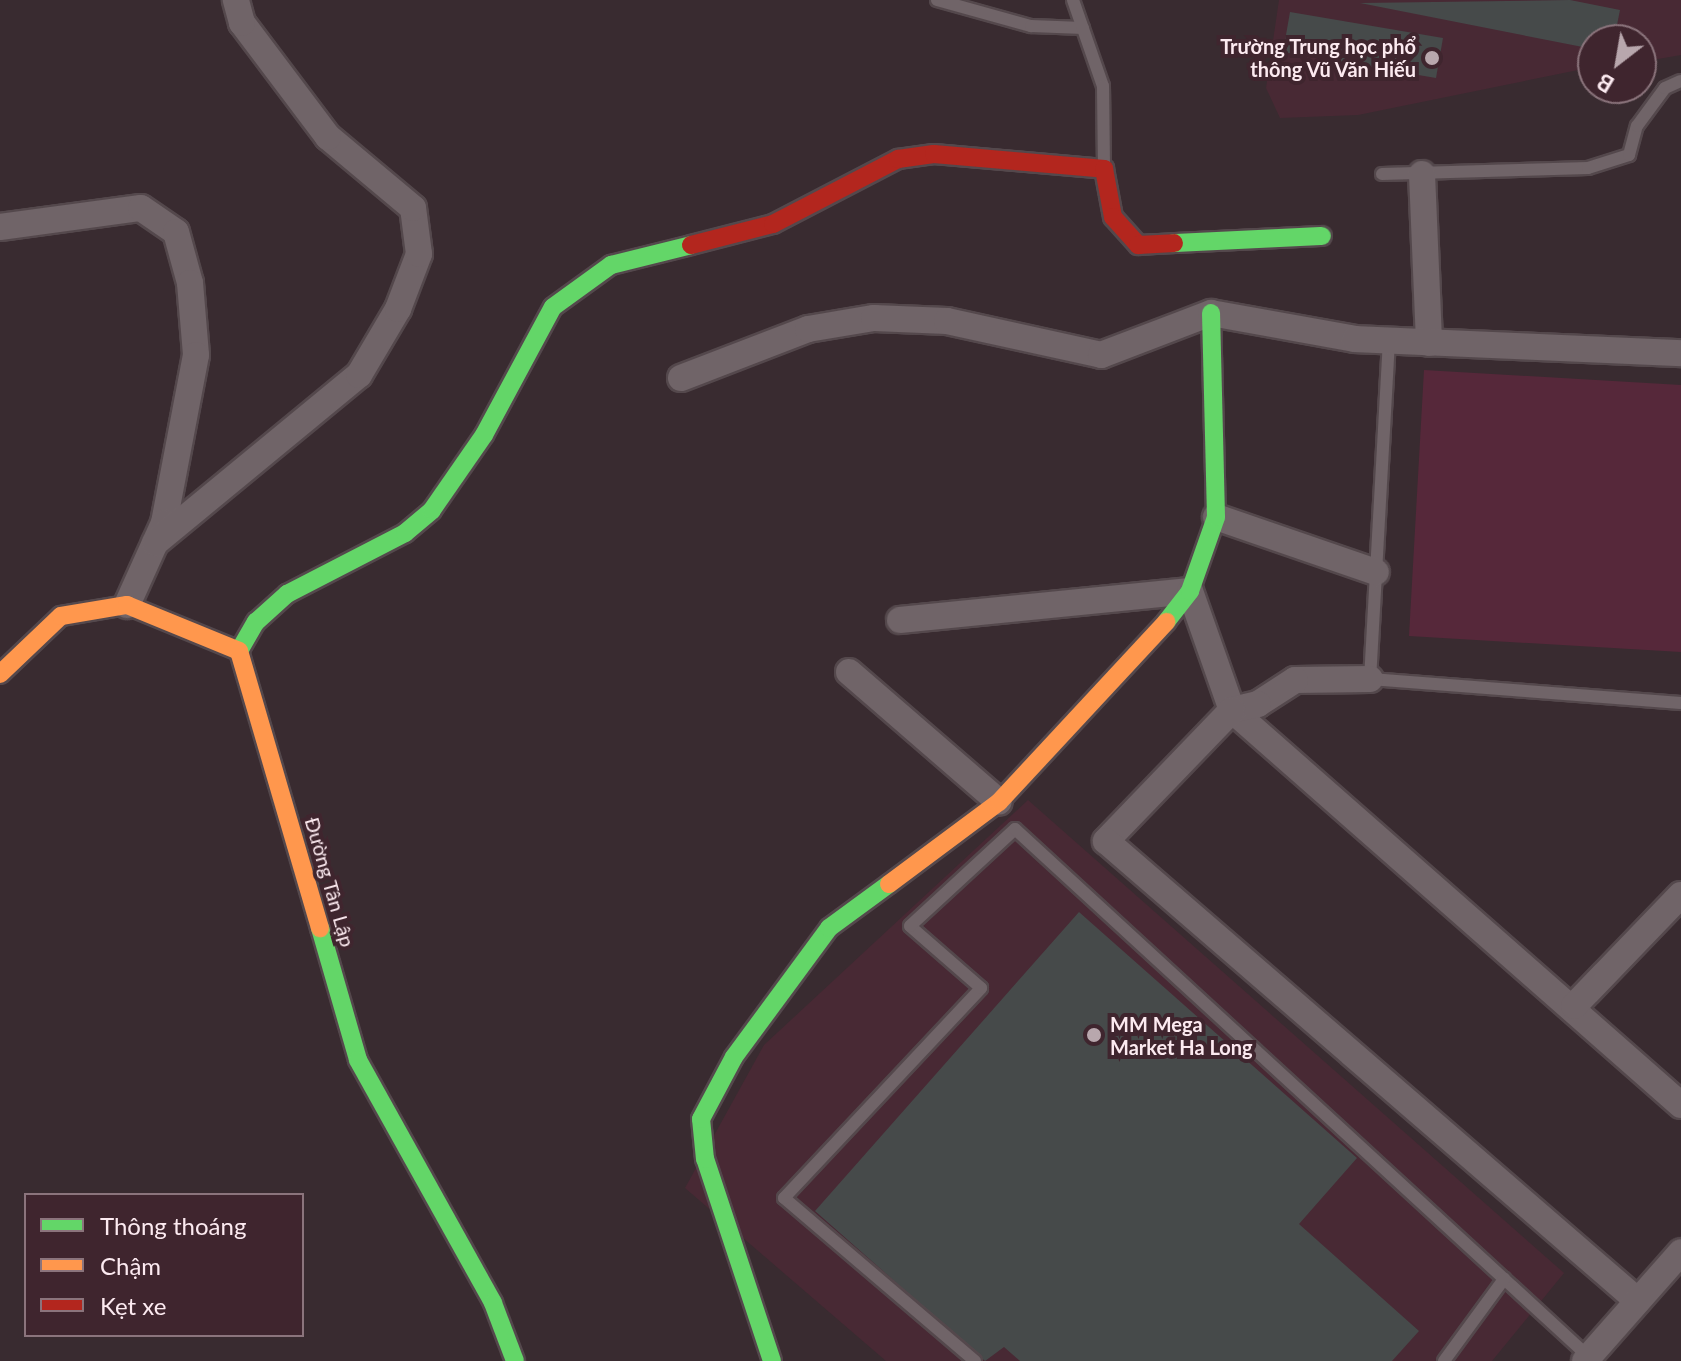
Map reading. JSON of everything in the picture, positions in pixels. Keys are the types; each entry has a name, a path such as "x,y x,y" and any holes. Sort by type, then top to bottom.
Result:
{"street":[{"path":"155,543 359,375 398,309 419,254 413,208 328,137 242,23 236,0"},
{"path":"0,674 61,616 127,605 239,651 256,622 287,594 405,533 432,510 478,445 553,307 611,265 773,224 825,191 898,159 934,154 1104,169 1113,217 1138,245 1322,236"},
{"path":"1422,174 1429,343"},
{"path":"0,227 141,208 176,232 190,283 196,355 155,543 127,605"},
{"path":"681,378 808,329 874,318 947,321 1101,355 1211,313 1389,340 1681,353"},
{"path":"772,1361 705,1159 701,1119 734,1057 829,928 999,802 1135,661 1190,591 1216,517 1211,313"},
{"path":"1216,517 1376,572"},
{"path":"900,620 1190,591"},
{"path":"1190,591 1232,710 1574,1006 1681,1105"},
{"name":"Đường Tân Lập","path":"239,651 358,1060 493,1303 515,1361"},
{"path":"849,672 999,802"},
{"path":"1370,679 1295,680 1258,704 1232,710 1106,841 1638,1301"},
{"path":"1574,1006 1681,895"},
{"path":"1589,1360 1681,1252"}],"lane":[{"path":"937,0 1031,26 1083,28"},
{"path":"1073,0 1103,86 1104,169"},
{"path":"1382,174 1588,168 1629,155 1637,126 1665,88 1681,81"},
{"path":"1389,340 1370,679 1681,703"},
{"path":"975,1361 784,1198 981,988 910,926 1015,829 1589,1360"},
{"path":"1444,1361 1504,1279"}],"shaded area":[{"name":"Trường Trung học phổ thông Vũ Văn Hiếu","path":"1279,0 1681,0 1681,55 1657,59 1657,24 1577,24 1577,70 1358,115 1280,118 1266,88"},
{"path":"1424,370 1681,385 1681,652 1409,636"},
{"path":"1028,800 1564,1273 1492,1361 886,1361 685,1188 764,1045"}],"building":[{"path":"1570,0 1620,10 1617,24 1577,24 1577,46 1360,3"},
{"path":"1290,12 1443,38 1436,78 1283,52"},
{"name":"MM Mega Market Ha Long","path":"1079,912 1357,1158 1299,1224 1419,1331 1392,1361 1020,1361 1004,1347 985,1361 815,1211"}],"traffic: fast":[{"path":"1174,243 1322,236"},
{"path":"239,651 256,622 287,594 405,533 432,510 484,435 553,307 611,265 691,245"},
{"path":"1166,622 1190,591 1216,517 1211,313"},
{"path":"772,1361 705,1159 701,1119 734,1057 829,928 889,884"},
{"path":"320,928 358,1060 493,1303 515,1361"}],"traffic: slow":[{"path":"0,674 61,616 127,605 239,651 320,928"},
{"path":"889,884 999,802 1166,622"}],"traffic: jam":[{"path":"691,245 773,224 898,159 934,154 1104,169 1113,217 1138,245 1174,243"}],"place":[{"name":"Trường Trung học phổ thông Vũ Văn Hiếu","path":"1432,58"},
{"name":"MM Mega Market Ha Long","path":"1094,1035"}]}
